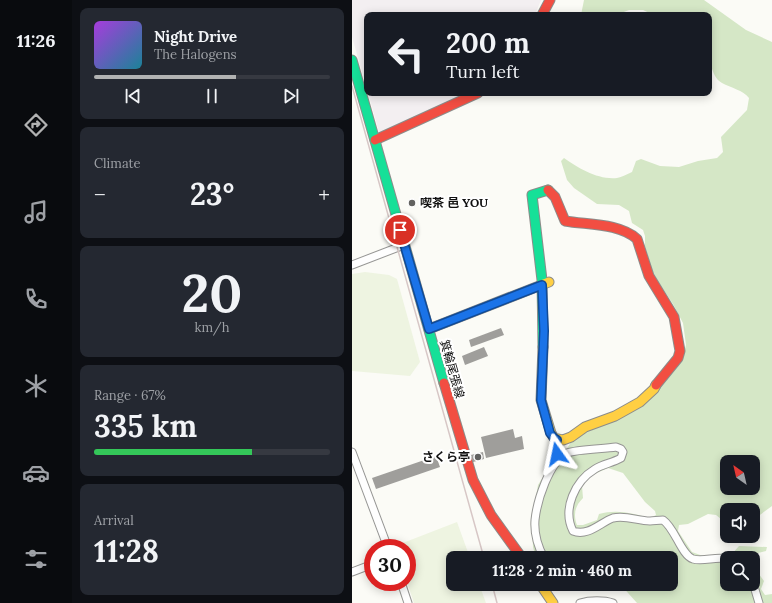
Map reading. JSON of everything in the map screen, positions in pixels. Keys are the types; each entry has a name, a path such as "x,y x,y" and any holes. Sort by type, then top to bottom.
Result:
{"street":[{"path":"544,12 550,0"},
{"name":"箕輪尾張線","path":"352,60 404,245 475,487 496,524 517,551"},
{"path":"375,140 471,96"},
{"path":"548,190 554,194 562,218 565,221 616,228 635,235 648,276 674,317 680,350 675,364 657,383 651,393 640,402 615,416 585,428 571,437 563,440 557,440 550,433 541,400 546,284 532,197 532,194 548,190"},
{"path":"352,265 404,245"},
{"path":"429,329 546,284"},
{"path":"557,440 555,447 559,459"},
{"path":"541,551 536,537 535,520 542,489 559,459 569,452 616,447 623,452 621,458 594,469 579,483 573,494 570,508 570,518 573,531 581,532 591,530 614,518 635,518 651,521 662,520 671,528 690,558 697,560 720,559"},
{"path":"352,452 385,539"},
{"path":"352,572 364,567"},
{"path":"404,591 408,603"},
{"path":"546,591 553,603"},
{"path":"755,591 759,603"},
{"path":"580,603 595,600 613,603"}],"shaded area":[{"path":"352,0 541,0 536,12 364,12 364,79 352,37"},
{"path":"369,96 462,96 383,133 379,132"}],"green space":[{"path":"584,0 704,0 746,30 772,42 772,506 760,515 760,503 720,503 720,518 716,515 708,514 688,524 679,525 678,531 692,552 703,556 720,555 720,591 760,591 760,576 764,581 761,589 765,595 772,594 772,603 637,603 626,591 678,591 678,551 534,551 533,547 532,520 538,485 553,461 564,453 575,436 647,402 659,390 665,379 681,362 686,345 683,323 652,270 645,246 645,236 643,230 632,223 629,211 619,205 597,204 574,188 567,180 561,161 564,158 576,166 596,175 617,178 632,172 636,161 641,159 660,166 679,167 698,161 717,158 723,152 721,137 747,110 749,98 740,91 722,83 713,71 712,12 647,12 643,10 629,10 624,12 582,12","holes":["608,468 623,473 645,502 655,511 656,515 650,518 624,512 612,512 599,514 597,520 583,525 577,525 575,514 578,504 583,498 582,486 590,476"]},
{"path":"365,272 389,275 397,279 420,362 410,376 352,371 352,274"},
{"path":"457,522 467,551 446,551 446,591 482,591 486,603 414,603 410,591 416,591 416,539 413,539"},
{"path":"739,546 767,547 766,551 760,552 760,551 735,551"}],"building":[{"path":"501,328 504,335 471,347 469,340"},
{"path":"484,347 488,356 465,365 462,356"},
{"path":"513,429 515,438 522,436 524,449 486,458 481,437"},
{"name":"さくら亭","path":"483,452 484,459 473,462 471,455"},
{"path":"436,456 440,467 376,489 372,478"}],"railway":[{"path":"352,86 482,551"},
{"path":"494,591 497,603"}],"traffic: fast":[{"path":"352,60 444,383"},
{"path":"543,347 542,280 532,195 548,190"}],"traffic: slow":[{"path":"429,329 549,282"},
{"path":"543,347 541,400 551,433 554,438 563,440 571,437 585,427 615,416 640,402 654,389 656,385"},
{"path":"545,591 553,603"}],"traffic: jam":[{"path":"544,12 550,0"},
{"path":"375,140 471,96"},
{"path":"548,190 555,197 565,221 612,227 630,234 637,239 649,276 674,317 680,351 678,358 656,385"},
{"path":"444,383 473,480 491,515 517,551"}],"place":[{"name":"喫茶 邑 YOU","path":"412,203"},
{"name":"さくら亭","path":"478,457"}],"route":[{"path":"400,230 429,329 542,285 544,331 541,400 550,433 557,440 555,447 557,454"}]}
